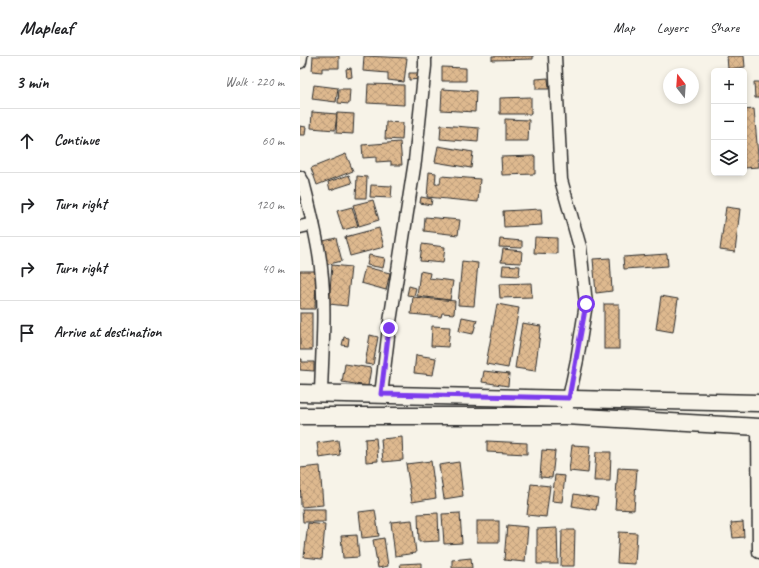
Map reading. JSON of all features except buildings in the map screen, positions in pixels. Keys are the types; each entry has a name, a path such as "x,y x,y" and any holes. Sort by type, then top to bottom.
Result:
{"main road":[{"path":"300,393 759,403"},
{"path":"300,416 565,416 758,427"}],"street":[{"path":"300,62 301,56"},
{"path":"381,394 389,328 415,161 425,56"},
{"path":"555,56 562,180 580,247 586,304 565,416"},
{"path":"300,177 303,182 314,224 321,269 323,297 321,393"},
{"path":"300,227 314,224"},
{"path":"758,427 759,552"}],"route":[{"path":"389,328 381,394 569,398 583,330 586,304"}]}
